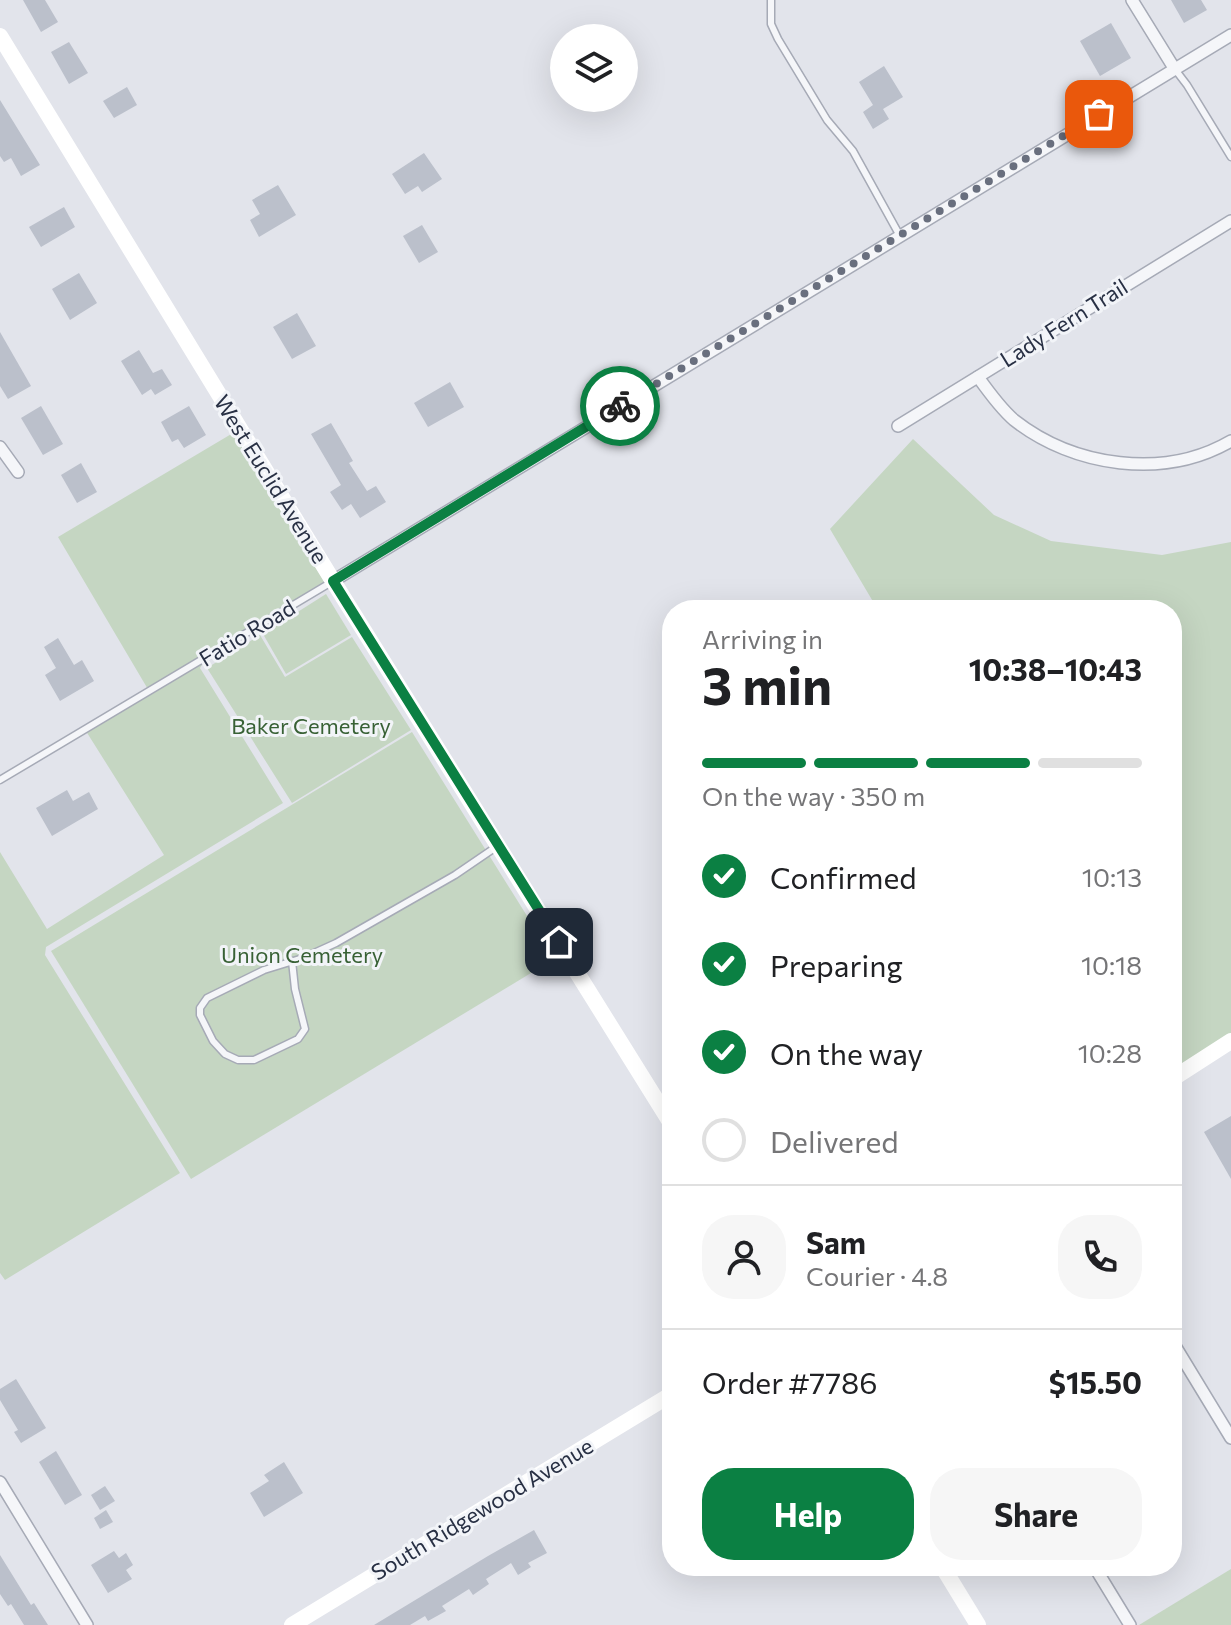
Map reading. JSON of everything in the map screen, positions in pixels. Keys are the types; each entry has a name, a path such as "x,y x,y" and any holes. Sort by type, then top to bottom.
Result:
{"street":[{"path":"1132,0 1174,68"},
{"name":"Fatio Road","path":"333,581 1231,35"},
{"name":"West Euclid Avenue","path":"0,36 333,581 662,1109"},
{"name":"Lady Fern Trail","path":"898,426 1231,221"},
{"path":"978,377 1014,419 1048,441 1088,458 1125,464 1157,463 1216,450 1231,441"},
{"path":"0,447 18,472"},
{"path":"1182,1073 1231,1041"},
{"path":"1182,1357 1231,1438"},
{"name":"South Ridgewood Avenue","path":"292,1625 662,1400"},
{"path":"0,1482 87,1625"},
{"path":"948,1576 978,1625"},
{"path":"1100,1576 1130,1625"}],"lane":[{"path":"771,0 771,24 778,39 827,120 853,151 900,236"},
{"path":"1174,68 1231,157"},
{"name":"Fatio Road","path":"0,780 333,581"},
{"path":"292,961 305,1029 298,1039 254,1060 238,1060 225,1054 213,1041 200,1015 200,1008 207,998 264,970 336,943 455,875 499,845"}],"green space":[{"path":"233,433 328,588 204,662 200,668 283,803 46,947 45,955 180,1173 5,1280 0,1273 0,852 47,929 164,855 84,728 149,691 58,537"},
{"path":"913,439 994,515 1051,541 1162,555 1231,542 1231,1033 1182,1064 1182,600 872,600 830,529"},
{"path":"326,594 351,635 286,674 263,634"},
{"name":"Baker Cemetery","path":"260,635 285,677 352,637 411,730 292,803 207,668"},
{"name":"Union Cemetery","path":"412,732 554,959 191,1179 51,951"},
{"path":"1231,1569 1231,1625 1139,1625"}],"building":[{"path":"23,0 45,0 58,22 41,32"},
{"path":"1171,0 1201,0 1207,10 1184,23"},
{"path":"1111,23 1131,58 1100,76 1080,41"},
{"path":"69,42 88,73 69,84 51,52"},
{"path":"884,66 903,97 883,109 889,119 873,129 863,112 873,105 859,82"},
{"path":"127,87 137,105 114,118 103,101"},
{"path":"0,100 40,165 21,176 11,158 4,162 0,156"},
{"path":"424,153 442,179 422,192 418,186 405,194 392,174"},
{"path":"278,185 296,215 259,237 250,220 260,214 252,200"},
{"path":"64,207 75,227 41,247 29,227"},
{"path":"422,225 438,252 419,263 403,236"},
{"path":"79,273 97,303 70,320 52,289"},
{"path":"297,313 316,346 292,359 273,327"},
{"path":"0,332 31,386 8,399 0,386"},
{"path":"139,350 153,373 162,369 172,385 155,395 151,389 142,395 121,361"},
{"path":"450,382 464,407 428,427 414,403"},
{"path":"41,406 63,444 43,455 21,418"},
{"path":"189,406 206,435 184,448 178,439 172,442 161,422"},
{"path":"331,423 353,461 349,463 367,491 376,486 386,502 360,518 351,504 342,510 330,492 341,485 311,434"},
{"path":"81,463 97,492 77,503 61,475"},
{"path":"58,638 74,665 82,660 94,681 60,701 45,675 56,668 44,647"},
{"path":"67,790 73,801 89,792 98,809 52,836 36,808"},
{"path":"1231,1116 1231,1179 1204,1132"},
{"path":"16,1379 46,1428 21,1443 14,1432 18,1430 0,1400 0,1389"},
{"path":"56,1451 82,1495 65,1505 39,1462"},
{"path":"284,1462 303,1493 264,1517 250,1493 269,1481 264,1475"},
{"path":"105,1486 115,1501 100,1510 91,1495"},
{"path":"106,1510 113,1522 100,1529 94,1518"},
{"path":"534,1530 547,1553 528,1563 531,1567 518,1575 511,1563 486,1579 489,1584 473,1595 469,1589 442,1606 446,1611 428,1621 425,1616 410,1625 374,1625 488,1556"},
{"path":"114,1551 119,1558 126,1553 133,1565 126,1570 132,1579 108,1593 91,1565"},
{"path":"0,1555 31,1605 34,1603 48,1625 24,1625 11,1604 8,1606 0,1594"}],"way so far":[{"path":"620,406 1099,114"}],"route":[{"path":"559,942 333,581 620,406"}]}
